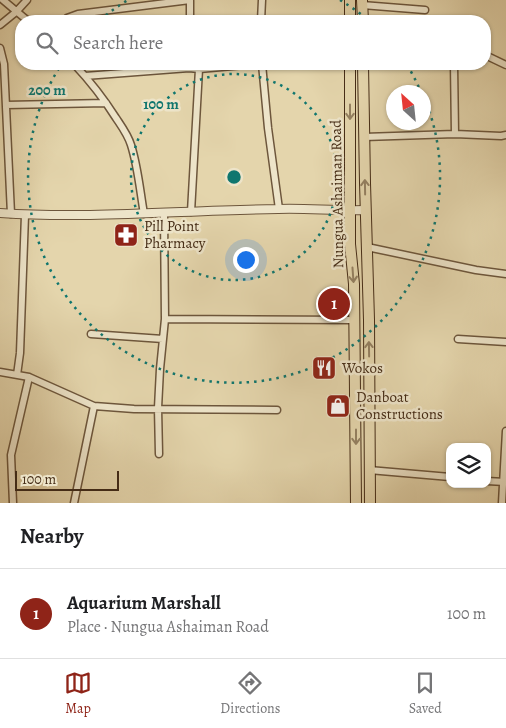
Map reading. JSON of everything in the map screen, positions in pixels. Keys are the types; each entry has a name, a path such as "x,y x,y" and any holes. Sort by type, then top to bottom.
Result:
{"main road":[{"path":"350,0 350,15"},
{"name":"Nungua Ashaiman Road","path":"350,70 350,244 354,284 356,503"},
{"name":"Nungua Ashaiman Road","path":"363,70 370,406 370,503"}],"street":[{"path":"3,0 20,15"},
{"path":"0,24 16,12 27,0"},
{"path":"75,15 190,0 190,15"},
{"path":"261,15 262,0"},
{"path":"362,3 424,10"},
{"path":"0,48 4,64 10,214"},
{"path":"491,58 506,65"},
{"path":"80,70 106,103 127,134 132,145 144,214"},
{"path":"85,76 147,70"},
{"path":"191,212 199,70"},
{"path":"263,70 279,209"},
{"path":"454,70 454,134"},
{"path":"6,105 106,103"},
{"path":"364,137 454,134 506,135"},
{"path":"0,213 25,215 144,214 279,209 365,210"},
{"path":"158,454 160,369 165,319 164,213"},
{"path":"17,374 20,353 25,215"},
{"path":"367,247 476,270 506,274"},
{"path":"165,319 354,320"},
{"path":"91,334 163,339"},
{"path":"458,339 506,342"},
{"path":"0,372 29,377 94,406 134,409 276,410"},
{"path":"12,503 11,455 29,377"},
{"path":"74,503 94,406"},
{"path":"502,503 506,431"},
{"path":"369,470 446,477"},
{"path":"491,481 504,482"}],"place":[{"name":"Pill Point Pharmacy","path":"126,235"},
{"name":"Aquarium Marshall","path":"334,304"},
{"name":"Wokos","path":"324,368"},
{"name":"Danboat Constructions","path":"338,406"}]}
